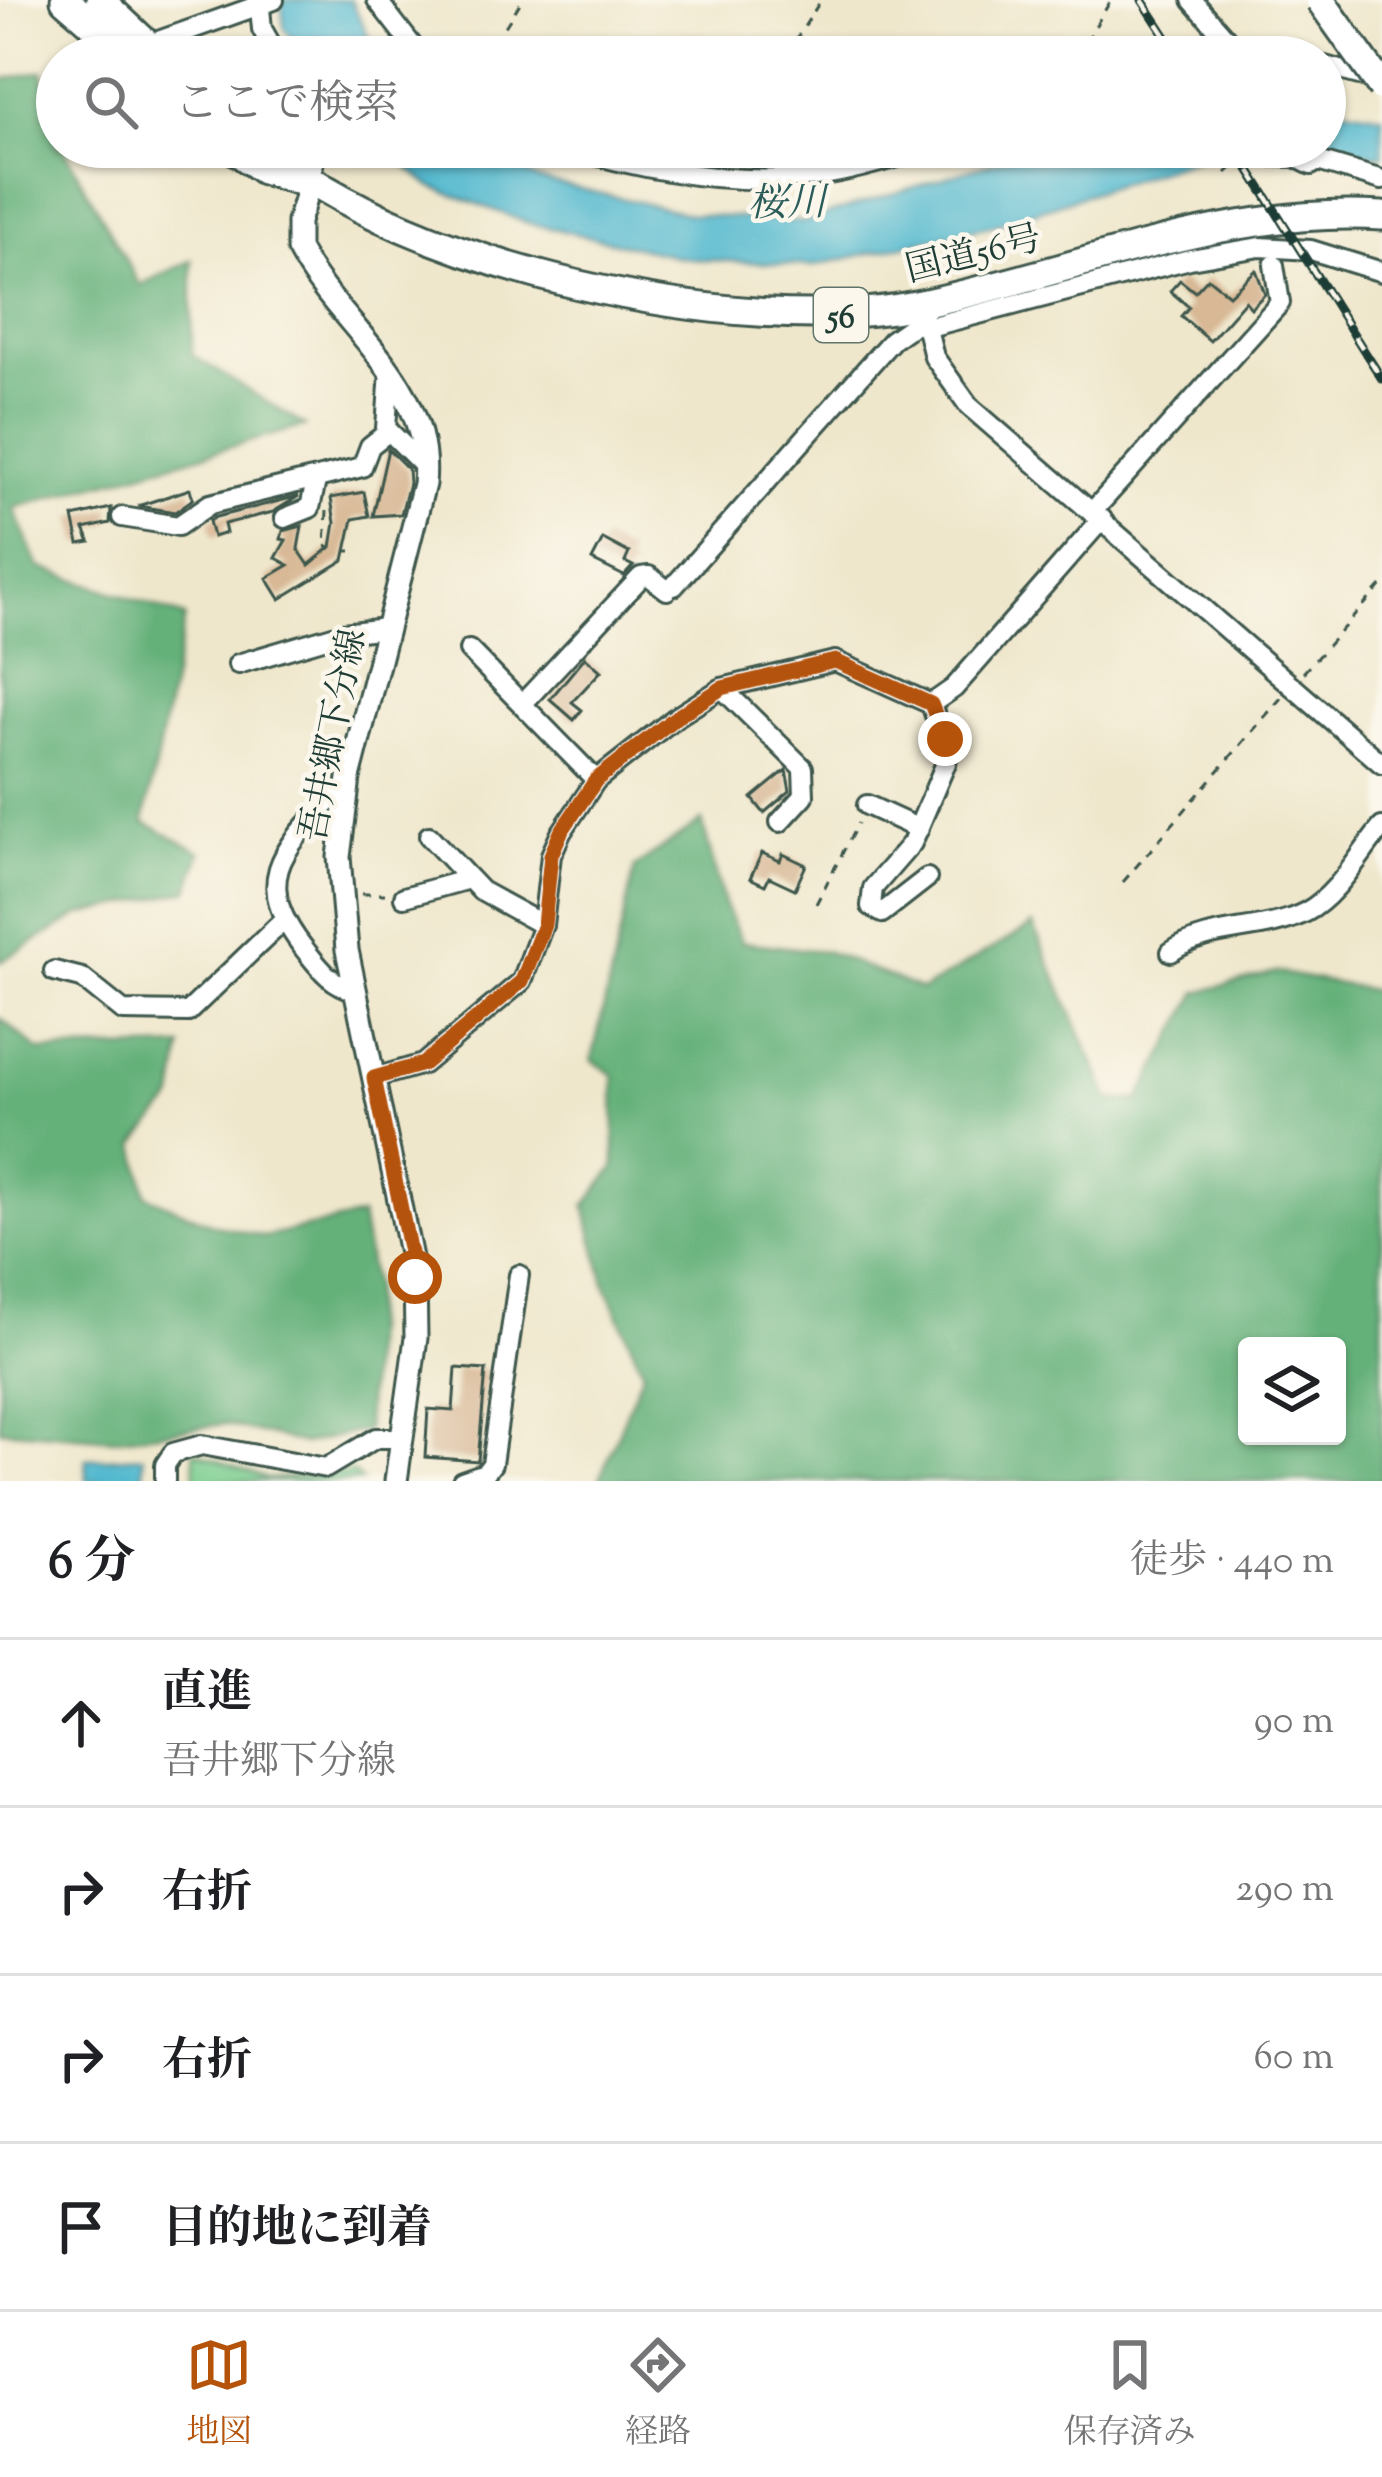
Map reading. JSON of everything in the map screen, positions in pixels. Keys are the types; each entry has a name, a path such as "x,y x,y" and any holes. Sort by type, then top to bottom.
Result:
{"highway":[{"path":"65,0 120,36"},
{"path":"100,0 131,36"},
{"path":"1320,0 1382,84"},
{"name":"国道56号","path":"260,168 310,184 393,227 468,252 680,304 786,316 923,317 1249,220 1382,216"},
{"name":"国道56号","path":"291,168 310,184"}],"main road":[{"name":"吾井郷下分線","path":"310,184 298,222 298,249 415,412 425,466 346,793 339,873 356,991 415,1277 416,1338 396,1481"}],"street":[{"path":"377,0 405,36"},
{"path":"1192,0 1224,36"},
{"path":"187,36 266,3"},
{"path":"266,3 262,29 266,36"},
{"path":"1346,67 1382,64"},
{"path":"1346,72 1382,84"},
{"path":"310,184 313,168"},
{"path":"654,168 740,178 808,178 849,168"},
{"path":"1342,168 1382,180"},
{"path":"524,702 641,577 650,576 671,588 892,340 923,317 1260,247 1310,250 1382,272"},
{"path":"931,704 954,688 1280,303 1274,265"},
{"path":"923,317 944,375 969,406 1382,764"},
{"path":"390,371 384,404 388,432 425,466"},
{"path":"122,517 178,526 210,504 362,467 370,446 388,432"},
{"path":"285,518 310,508 316,481"},
{"path":"238,664 343,633 386,628"},
{"path":"469,650 596,780"},
{"path":"374,1078 423,1064 522,981 544,925 551,855 596,780 722,688 835,661 931,704 948,752 919,829 904,856 873,888 871,906 881,913 889,910 927,878"},
{"path":"722,688 803,768 808,782 804,796 780,822"},
{"path":"346,793 337,793 282,859 272,891 282,922 329,980 356,991"},
{"path":"867,805 919,829"},
{"path":"1171,952 1192,938 1237,932 1308,911 1382,827"},
{"path":"430,836 481,891 544,925"},
{"path":"404,897 469,879"},
{"path":"54,971 82,978 123,1011 188,1012 282,922"},
{"path":"462,1481 485,1473 492,1463 519,1275"},
{"path":"165,1481 165,1465 186,1447 202,1444 280,1463 326,1468 376,1438 400,1438"}],"path":[{"path":"499,36 522,0"},
{"path":"798,36 821,0"},
{"path":"1090,36 1112,0"},
{"path":"1124,882 1382,585"},
{"path":"816,904 867,805"},
{"path":"359,892 362,897 404,897"}],"green space":[{"path":"36,72 36,168 75,168 140,285 192,260 192,355 305,426 14,508 39,567 185,617 144,822 201,852 189,890 80,915 0,962 0,80"},
{"path":"702,821 724,904 742,942 828,952 922,990 1033,925 1110,1100 1139,1100 1198,992 1276,972 1371,990 1382,1001 1382,1481 599,1481 643,1371 606,1287 585,1206 615,1167 614,1075 592,1060 635,867"},
{"path":"0,1018 39,1051 182,1047 174,1098 136,1144 146,1195 212,1224 264,1237 361,1216 373,1286 366,1430 304,1444 224,1424 114,1439 0,1430"},
{"path":"194,1451 267,1479 352,1472 362,1481 195,1481"}],"water":[{"path":"281,0 351,0 369,36 290,36 284,28"},
{"path":"1346,109 1382,115 1382,156 1346,149"},
{"path":"409,168 517,168 537,179 691,214 803,222 974,168 1167,168 998,224 813,266 689,259 528,223 430,186"},
{"path":"143,1456 144,1481 87,1481 86,1459"}],"building":[{"path":"1256,270 1265,294 1251,308 1245,301 1210,341 1181,316 1189,307 1170,291 1180,280 1195,292 1208,278 1229,295"},
{"path":"388,449 408,469 409,483 401,514 373,516"},
{"path":"190,489 193,499 175,512 138,506"},
{"path":"364,492 369,516 353,519 344,560 280,599 267,578 289,565 276,558 286,540 281,539 283,531 302,526 298,549 309,565 331,547 335,523 331,498"},
{"path":"299,496 273,512 224,524 226,533 213,537 209,521 216,517"},
{"path":"111,508 110,523 84,529 90,542 79,544 73,517"},
{"path":"603,539 629,553 625,562 633,566 624,576 592,560"},
{"path":"585,657 601,671 572,702 582,710 574,720 550,699"},
{"path":"786,770 790,791 764,813 752,798"},
{"path":"762,853 780,861 783,854 806,865 795,889 769,877 765,885 750,878"},
{"path":"456,1368 486,1370 478,1461 425,1457 428,1409 453,1411"}],"railway":[{"path":"1142,0 1165,36"},
{"path":"1248,168 1382,379"}],"route":[{"path":"415,1277 374,1078 423,1064 522,981 544,925 551,855 596,780 722,688 835,661 931,704 945,739"}],"water label":[{"name":"桜川","path":"787,201"}]}
